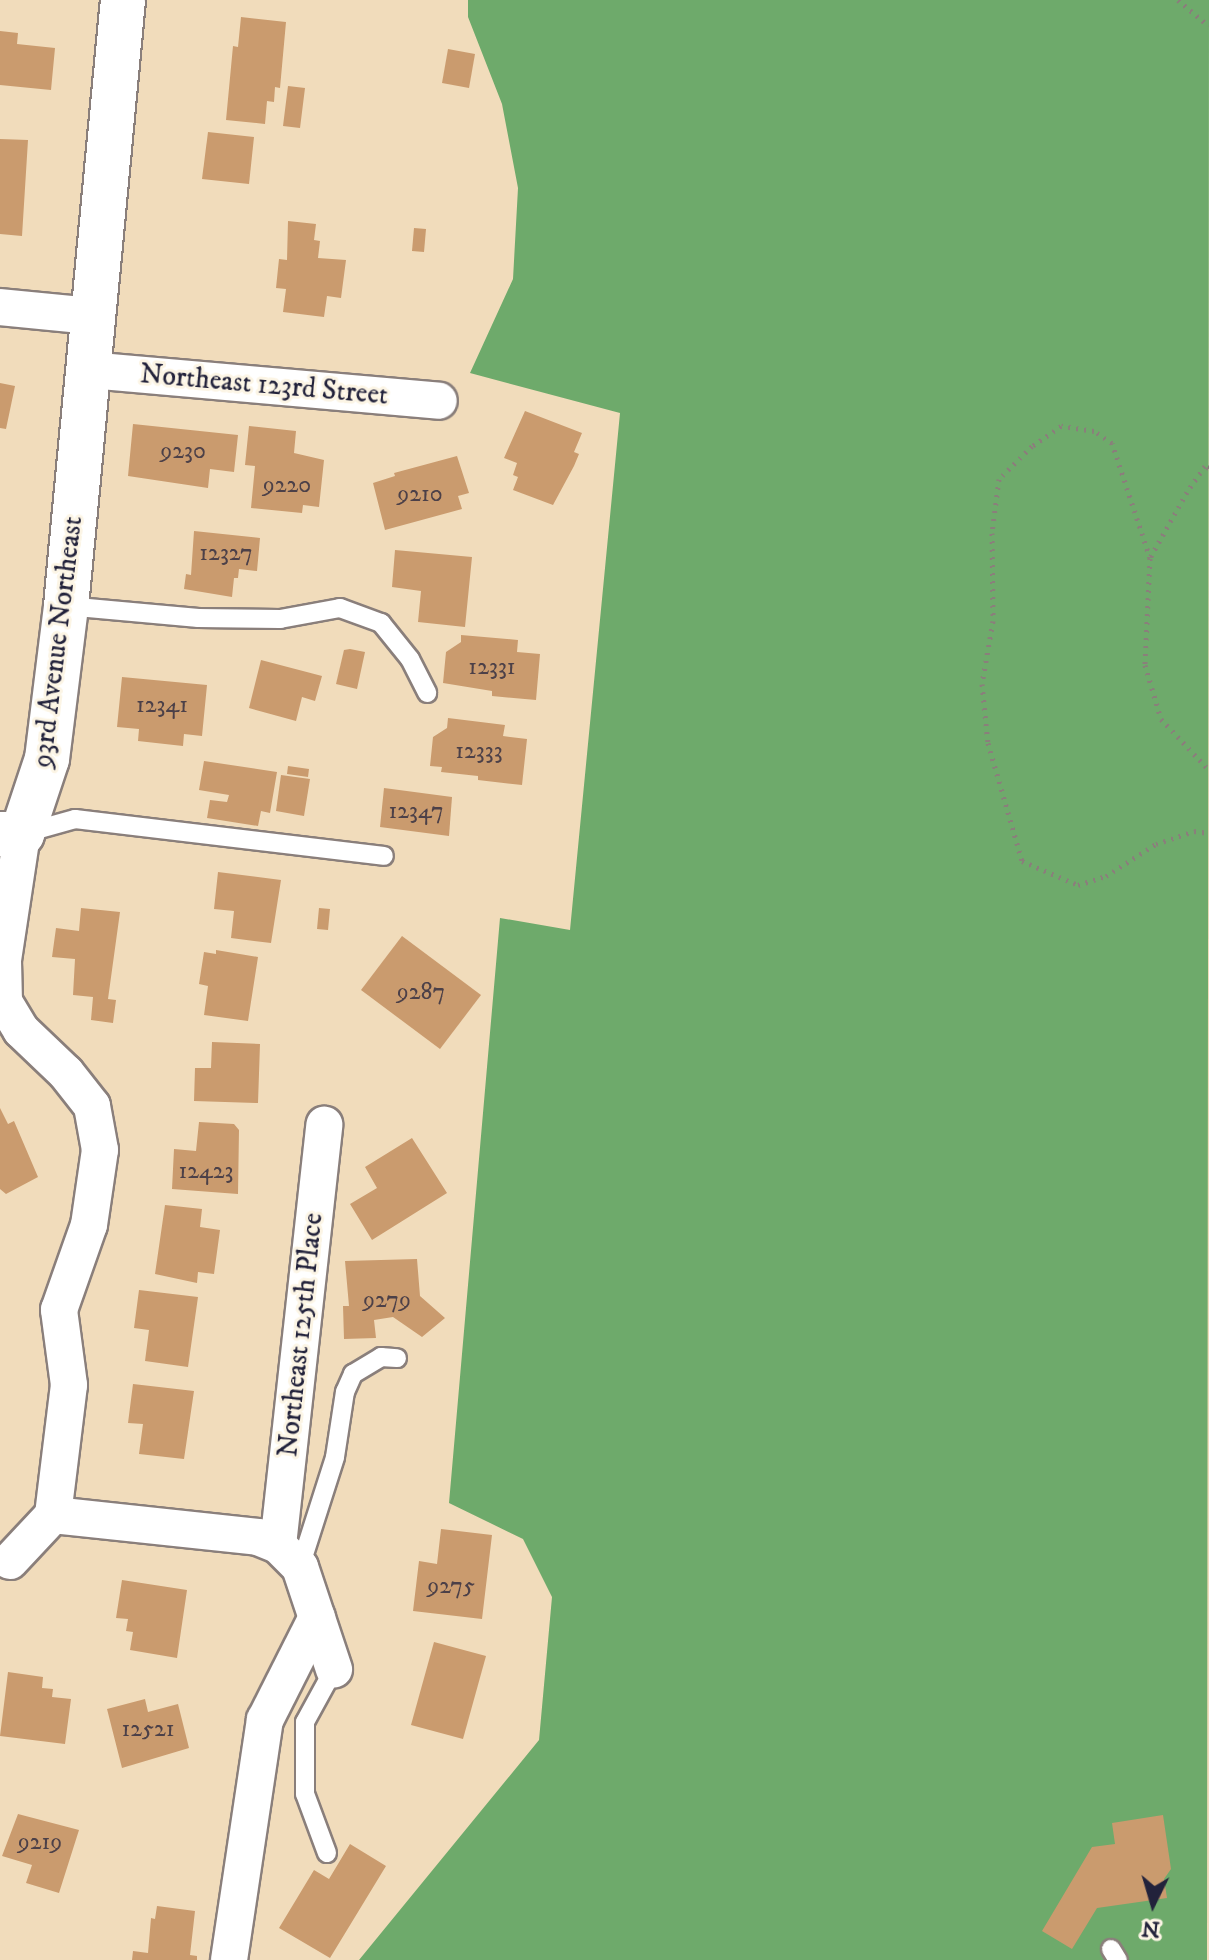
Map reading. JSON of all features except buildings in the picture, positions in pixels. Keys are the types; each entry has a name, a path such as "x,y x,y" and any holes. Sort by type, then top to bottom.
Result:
{"street":[{"name":"93rd Avenue Northeast","path":"53,1515 69,1385 59,1310 89,1225 100,1150 92,1106 66,1073 21,1030 4,1002 3,960 11,834 47,759 66,606 123,0"},
{"path":"0,307 92,316"},
{"name":"Northeast 123rd Street","path":"88,370 439,401"},
{"name":"Northeast 125th Place","path":"324,1125 289,1556 317,1617 334,1669"},
{"path":"10,1561 53,1515 258,1537 289,1556"},
{"path":"229,1960 265,1720 317,1617"}],"lane":[{"path":"66,606 212,618 280,619 340,608 381,623 410,659 427,693"},
{"path":"11,834 75,819 384,856"},
{"path":"289,1556 335,1457 345,1392 353,1374 381,1357 397,1358"},
{"path":"327,1853 305,1794 305,1722 334,1669"}],"path":[{"path":"1178,0 1209,26"},
{"path":"1209,770 1161,719 1145,665 1150,558 1112,443 1094,431 1061,426 1032,446 999,479 992,533 993,621 982,684 988,743 1022,861 1078,885 1106,876 1156,844 1194,831 1209,833"},
{"path":"1150,558 1187,492 1205,466 1209,468"}],"green space":[{"path":"468,0 1209,0 1207,1960 359,1960 539,1740 552,1597 523,1539 449,1503 500,918 570,930 620,413 470,373 513,279 518,188 502,104 468,17"}]}
